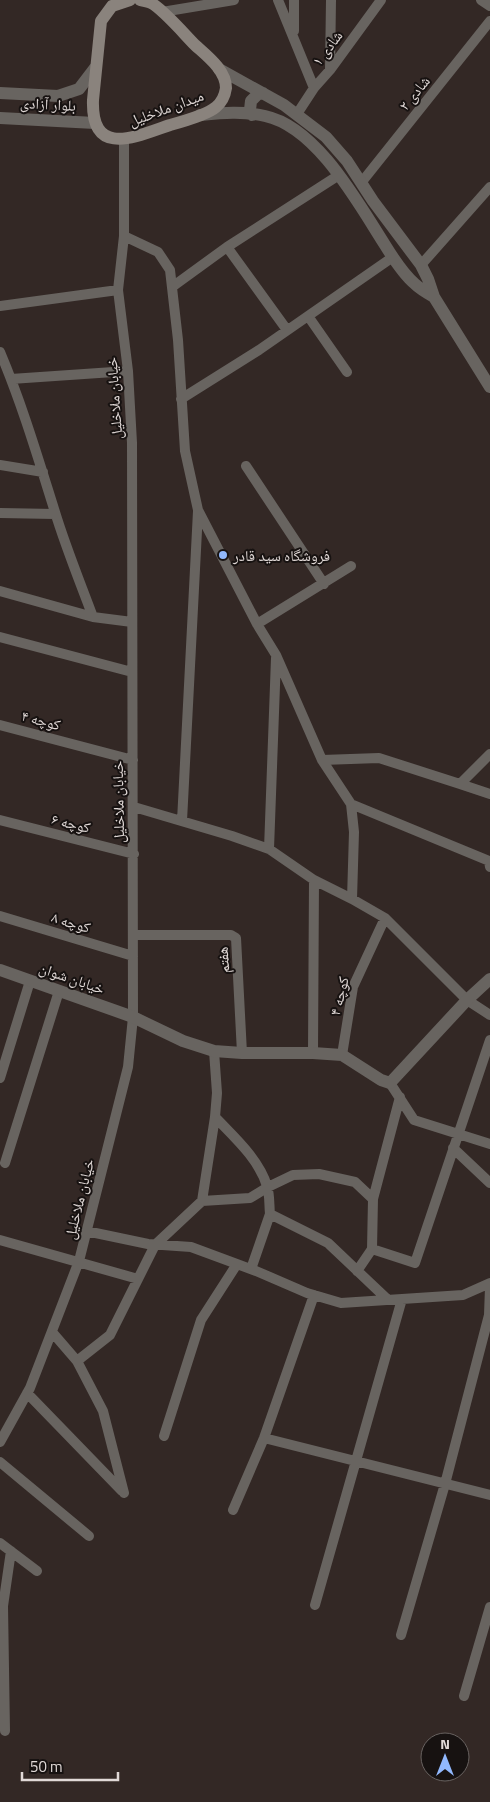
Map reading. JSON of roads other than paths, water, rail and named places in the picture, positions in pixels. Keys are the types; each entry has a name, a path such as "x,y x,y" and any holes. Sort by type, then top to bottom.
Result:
{"main road":[{"path":"95,123 92,111 103,0"},
{"path":"101,21 112,6 130,0"},
{"path":"147,1 162,12 219,68"},
{"name":"میدان ملاخلیل","path":"95,123 106,135 113,139 124,140 215,108 224,97 226,85 219,68"}],"street":[{"path":"162,12 234,0"},
{"path":"278,0 314,88"},
{"path":"294,0 294,36"},
{"path":"330,70 332,0"},
{"name":"شادی ۱","path":"297,114 314,88 330,70 381,0"},
{"path":"482,0 490,6"},
{"name":"شادی ۲","path":"361,183 490,21"},
{"name":"بلوار آزادی","path":"0,93 58,96 79,89 95,68"},
{"path":"219,68 297,114 326,137 347,161 421,266 434,297 490,387"},
{"path":"252,115 250,110 251,101 258,94 263,93"},
{"path":"198,115 232,112 266,116 304,136 335,168 393,257 414,284 434,297"},
{"name":"بلوار آزادی","path":"0,118 95,123"},
{"name":"خیابان ملاخلیل","path":"1,1438 27,1393 79,1261 128,1067 133,1017 132,443 128,371 118,290 124,236 124,140"},
{"path":"172,287 227,247 339,175"},
{"path":"421,266 490,187"},
{"path":"124,236 158,252 170,270 178,340 185,451 198,510 257,624 276,655 322,760 351,804 354,832 352,899"},
{"path":"227,247 287,330"},
{"path":"181,399 308,316 393,257"},
{"path":"0,306 118,290"},
{"path":"308,316 347,372"},
{"path":"0,352 12,379 44,472 55,514 93,617"},
{"path":"12,379 128,371"},
{"path":"0,465 44,472"},
{"path":"246,466 324,584"},
{"path":"182,821 198,510"},
{"path":"0,513 55,514"},
{"path":"257,624 351,566"},
{"path":"0,591 93,617 132,622"},
{"path":"0,637 132,672"},
{"path":"269,849 276,655"},
{"name":"کوچه ۴","path":"0,725 133,760"},
{"path":"460,784 490,754"},
{"path":"322,760 379,758 490,794"},
{"path":"351,804 489,861 490,867"},
{"path":"134,807 269,849 314,880 385,918 467,1000 490,1015"},
{"name":"کوچه ۶","path":"0,820 134,854"},
{"path":"312,1053 314,880"},
{"name":"کوچه ۸","path":"0,916 133,956"},
{"name":"کوچه ۴","path":"342,1055 353,987 385,918"},
{"name":"هفتم","path":"134,935 231,935 236,938 242,1053"},
{"name":"خیابان شوان","path":"0,970 133,1017 182,1041 214,1051 342,1055"},
{"path":"390,1083 467,1000 490,979"},
{"path":"0,1078 30,981"},
{"path":"5,1163 59,991"},
{"path":"372,1249 415,1263 490,1040"},
{"path":"77,1361 110,1335 155,1245 202,1201 217,1093 214,1051"},
{"path":"342,1055 381,1080 390,1083 414,1120 490,1144"},
{"path":"357,1271 372,1249 373,1200 400,1097"},
{"path":"214,1117 259,1167 268,1187 270,1214 251,1269"},
{"path":"453,1148 490,1183"},
{"path":"202,1201 250,1198 293,1175 319,1174 355,1182 373,1200"},
{"path":"270,1214 328,1243 387,1299"},
{"path":"86,1231 155,1245 191,1247 341,1304 463,1294 490,1283"},
{"path":"0,1240 138,1279"},
{"path":"164,1436 201,1320 236,1264"},
{"path":"401,1635 445,1484 489,1315 490,1287"},
{"path":"233,1510 264,1438 314,1295"},
{"path":"315,1605 402,1299"},
{"path":"27,1393 124,1493 103,1411 77,1361 52,1332"},
{"path":"264,1438 490,1495"},
{"path":"0,1462 89,1536"},
{"path":"0,1543 37,1571"},
{"path":"5,1731 1,1605 11,1552"},
{"path":"464,1696 490,1607"}],"place":[{"name":"فروشگاه سید قادر","path":"223,555"}]}
